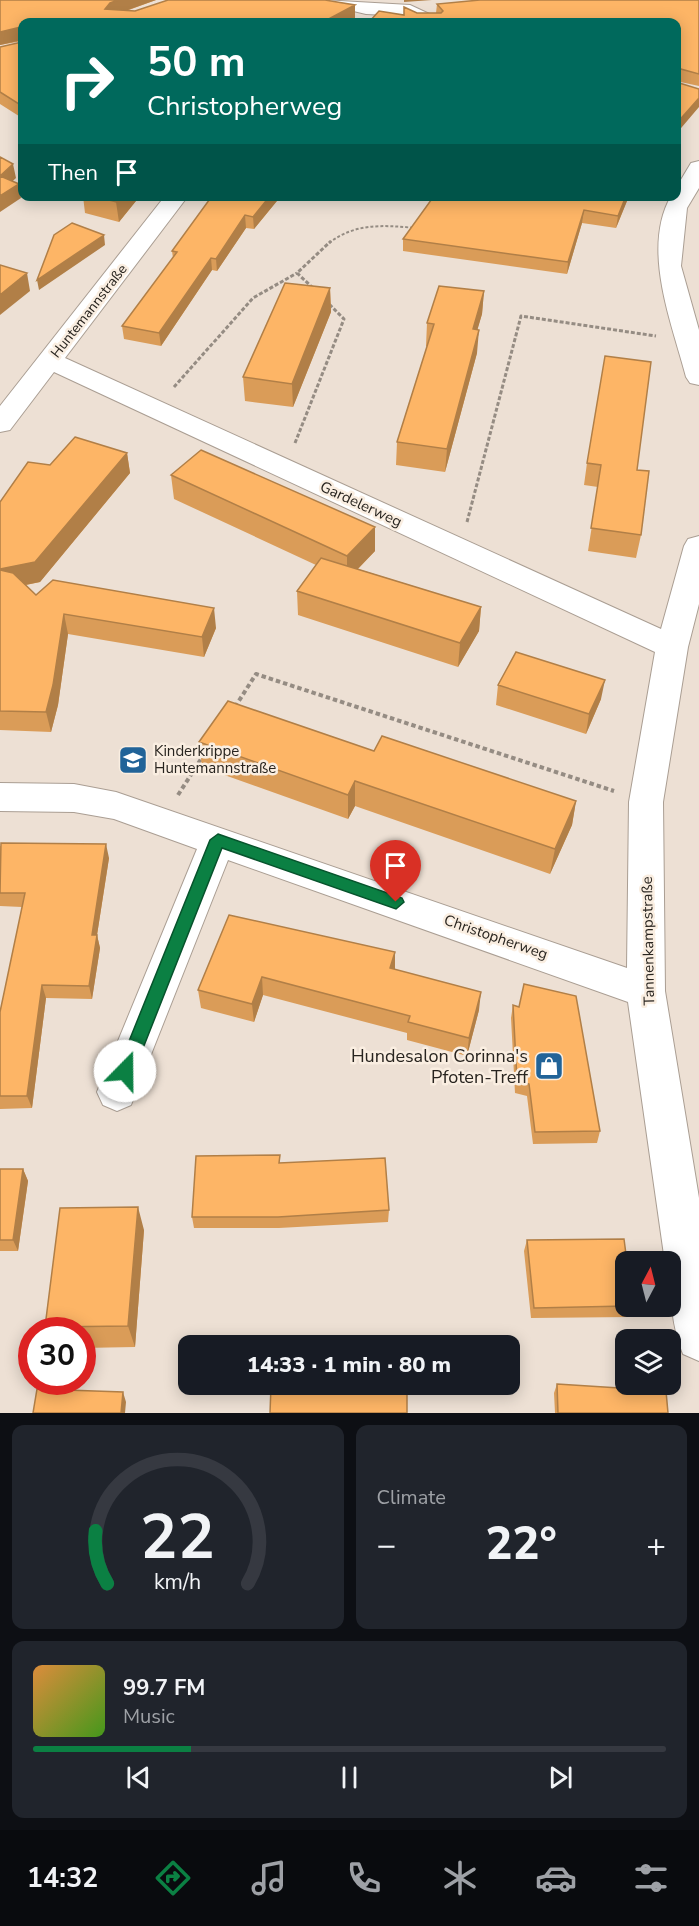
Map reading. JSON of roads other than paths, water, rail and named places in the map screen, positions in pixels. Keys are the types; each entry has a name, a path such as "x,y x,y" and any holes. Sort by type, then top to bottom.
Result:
{"street":[{"path":"331,0 366,8 437,15"},
{"path":"355,18 366,8"},
{"path":"699,168 684,201 669,266 699,377"},
{"name":"Huntemannstraße","path":"0,424 173,201"},
{"name":"Gardelerweg","path":"51,361 672,647"},
{"name":"Tannenkampstraße","path":"699,546 672,647 646,802 646,991 699,1338"},
{"name":"Christopherweg","path":"0,797 74,798 116,806 162,820 646,991"},
{"path":"117,1092 218,840"}],"place":[{"name":"Kinderkrippe Huntemannstraße","path":"133,760"},
{"name":"Hundesalon Corinna's Pfoten-Treff","path":"549,1066"}]}
